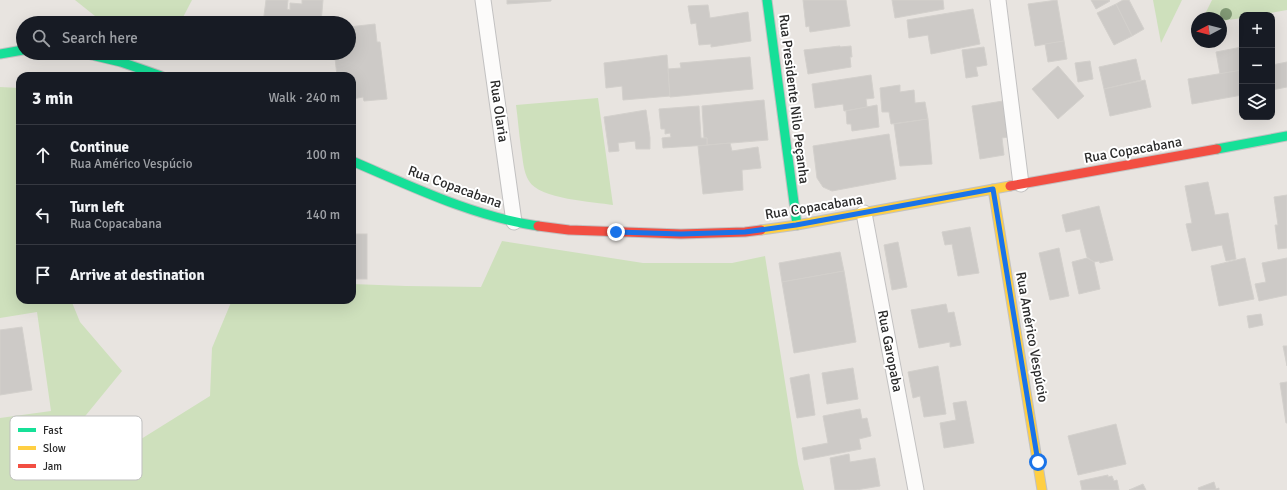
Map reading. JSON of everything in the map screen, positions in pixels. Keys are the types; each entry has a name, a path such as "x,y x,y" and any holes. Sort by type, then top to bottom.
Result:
{"main road":[{"name":"Rua Presidente Nilo Peçanha","path":"767,0 796,225"},
{"path":"0,54 16,51"},
{"path":"113,60 150,72"},
{"name":"Rua Copacabana","path":"356,163 423,192 470,210 514,222 569,230 681,234 745,232 796,225 1287,136"},
{"name":"Rua Américo Vespúcio","path":"993,189 1042,490"}],"street":[{"name":"Rua Olaria","path":"483,0 514,222"},
{"path":"998,0 1021,184"},
{"name":"Rua Garopaba","path":"864,213 916,490"}],"green space":[{"path":"75,0 192,0 184,16 95,16"},
{"path":"1153,0 1182,0 1161,43"},
{"path":"1212,0 1287,0 1287,10 1275,12 1239,12 1239,18 1227,20 1227,12 1206,12"},
{"path":"0,87 16,88 16,304 73,304 80,322 122,371 85,416 15,416 51,411 37,312 0,318"},
{"path":"598,98 613,205 555,196 535,187 529,181 524,170 516,105"},
{"path":"502,241 643,263 732,263 765,256 798,464 804,490 0,490 0,418 10,417 10,480 142,480 142,438 210,396 212,348 230,304 356,304 356,284 481,287"}],"building":[{"path":"266,0 288,0 287,9 290,10 290,3 302,4 302,0 323,0 322,16 264,16"},
{"path":"507,0 551,0 551,1 507,4"},
{"path":"803,0 846,0 850,26 810,32 809,26 806,27"},
{"path":"892,0 943,0 944,9 895,18"},
{"path":"1057,0 1064,41 1035,46 1028,4"},
{"path":"1091,0 1109,0 1110,1 1096,9"},
{"path":"1123,0 1129,0 1144,29 1132,36 1116,4"},
{"path":"1116,4 1132,36 1114,45 1097,13"},
{"path":"708,5 710,18 748,12 751,41 711,47 711,44 699,45 696,23 691,24 688,6"},
{"path":"973,9 980,44 931,54 928,35 909,38 907,20"},
{"path":"375,24 377,42 380,42 387,99 364,101 363,97 356,98 356,72 337,72 335,60 356,60 356,26"},
{"path":"1064,41 1067,59 1048,62 1045,44"},
{"path":"851,46 851,67 808,74 804,50"},
{"path":"984,47 987,65 976,67 978,76 966,78 962,50"},
{"path":"1239,48 1239,71 1220,74 1216,52"},
{"path":"667,55 670,96 623,100 622,86 606,88 604,63"},
{"path":"750,57 753,89 670,97 668,69 681,68 680,63"},
{"path":"1136,59 1141,80 1104,89 1099,67"},
{"path":"1090,61 1093,79 1078,82 1075,63"},
{"path":"1287,62 1287,87 1275,89 1275,64"},
{"path":"1058,66 1084,96 1058,119 1032,89"},
{"path":"1239,70 1239,96 1192,104 1188,79"},
{"path":"871,75 874,98 866,99 867,107 844,111 843,104 815,108 812,84"},
{"path":"1145,80 1151,107 1110,116 1104,89"},
{"path":"900,85 900,92 914,90 915,103 925,102 928,119 891,124 889,112 882,112 880,88"},
{"path":"764,100 768,140 707,145 707,138 704,138 702,106"},
{"path":"1003,101 1008,137 1002,138 1004,155 980,159 972,106"},
{"path":"877,105 879,127 852,131 851,124 847,124 846,111"},
{"path":"699,106 701,138 707,138 707,145 663,148 662,138 671,137 670,133 665,134 665,129 661,129 659,109"},
{"path":"646,110 650,149 636,149 635,141 618,143 619,151 609,152 604,117"},
{"path":"928,119 932,164 900,166 894,124"},
{"path":"889,134 896,179 832,191 823,187 817,178 813,146"},
{"path":"730,143 732,151 758,147 761,168 742,170 743,190 703,194 698,146"},
{"path":"1208,182 1215,215 1228,213 1236,259 1226,261 1222,245 1192,251 1186,224 1192,223 1185,186"},
{"path":"1287,195 1287,248 1278,249 1275,225 1278,225 1274,197"},
{"path":"1099,206 1113,260 1100,263 1099,261 1094,262 1087,257 1080,229 1066,232 1062,215"},
{"path":"970,227 979,273 958,276 952,244 945,245 942,232"},
{"path":"356,234 367,234 367,279 356,279"},
{"path":"898,242 907,287 892,290 884,245"},
{"path":"1059,248 1069,296 1050,300 1039,253"},
{"path":"840,252 844,271 782,282 779,263"},
{"path":"1087,258 1094,262 1100,289 1079,294 1072,262"},
{"path":"1245,258 1254,299 1219,306 1211,266"},
{"path":"1287,258 1287,295 1259,301 1255,284 1266,282 1262,263"},
{"path":"844,271 856,342 794,353 782,282"},
{"path":"946,304 948,313 954,312 961,345 950,347 950,342 919,348 911,310"},
{"path":"1261,314 1263,325 1249,328 1247,316"},
{"path":"22,327 32,390 0,395 0,330"},
{"path":"1283,346 1287,346 1287,366"},
{"path":"938,366 946,414 924,417 920,396 913,398 908,372"},
{"path":"853,368 858,399 827,404 822,373"},
{"path":"809,374 815,415 797,418 790,378"},
{"path":"1287,382 1287,423 1286,423 1280,383"},
{"path":"966,401 974,443 944,448 940,423 956,420 953,403"},
{"path":"860,409 862,419 867,418 871,436 859,439 861,449 804,460 802,448 828,443 823,416"},
{"path":"1116,424 1126,464 1078,475 1068,436"},
{"path":"849,454 850,462 875,458 880,486 856,490 835,490 830,458"},
{"path":"1108,475 1108,477 1112,476 1114,481 1117,480 1119,490 1082,490 1080,481"},
{"path":"1214,482 1216,489 1219,488 1219,490 1199,490 1198,488"},
{"path":"1143,484 1146,490 1129,490"}],"traffic: fast":[{"path":"767,0 797,225"},
{"path":"0,54 16,51"},
{"path":"113,60 150,72"},
{"path":"1217,149 1287,136"},
{"path":"356,163 443,200 466,208 538,226"}],"traffic: slow":[{"path":"761,230 797,225 1010,186"},
{"path":"993,189 1042,490"}],"traffic: jam":[{"path":"1010,186 1217,149"},
{"path":"538,226 569,230 681,234 761,230"}],"route":[{"path":"616,232 681,234 745,232 796,225 993,189 1038,462"}]}
